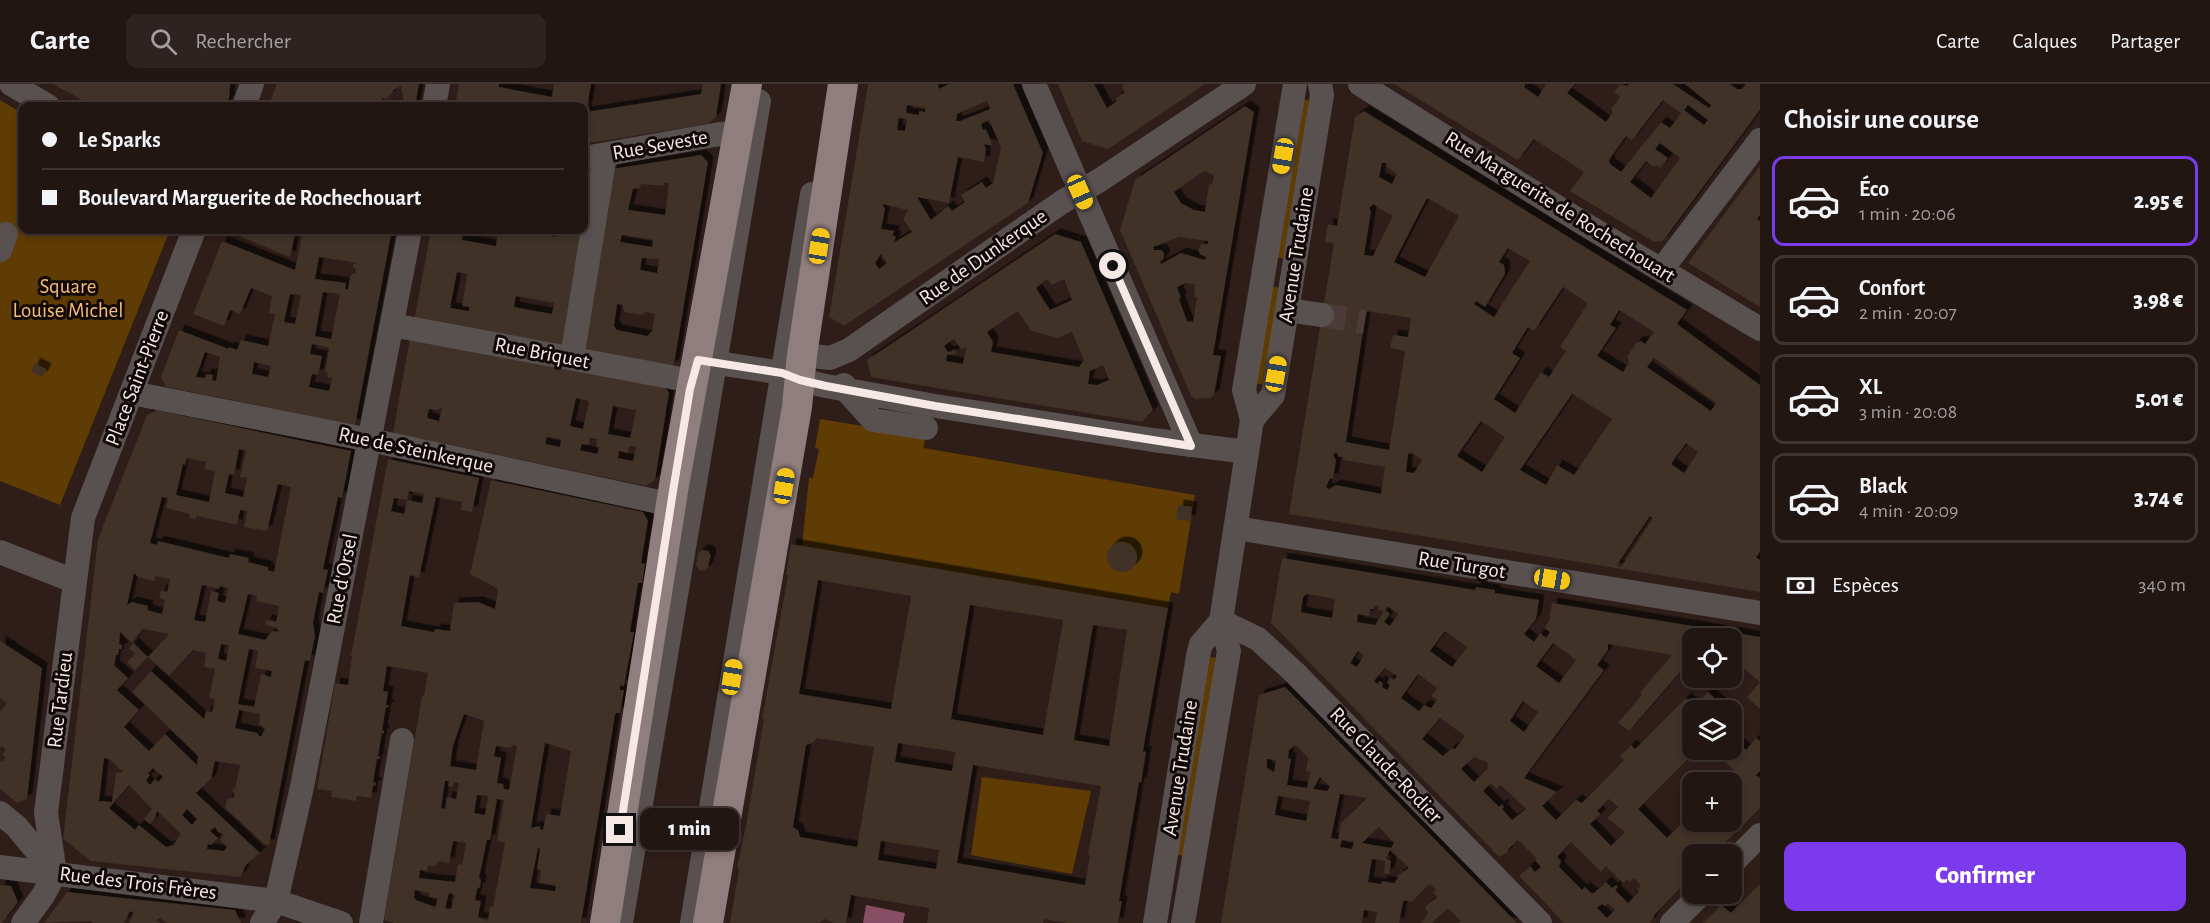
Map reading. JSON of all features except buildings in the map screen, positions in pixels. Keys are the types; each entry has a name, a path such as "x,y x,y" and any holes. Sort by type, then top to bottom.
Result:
{"main road":[{"path":"606,923 687,508 701,368 747,84"},
{"path":"708,923 781,502 789,370 843,84"}],"street":[{"path":"11,84 41,102"},
{"path":"245,102 252,84"},
{"path":"435,102 438,84"},
{"path":"701,368 762,84"},
{"path":"692,923 789,370 830,84"},
{"path":"1034,84 1191,446"},
{"name":"Rue de Dunkerque","path":"789,370 844,353 1080,192 1244,84"},
{"name":"Avenue Trudaine","path":"1183,923 1229,651 1221,621 1252,420 1244,390 1295,84"},
{"name":"Avenue Trudaine","path":"1252,420 1273,395 1322,95 1320,84"},
{"name":"Rue Marguerite de Rochechouart","path":"1360,84 1586,225 1760,329"},
{"name":"Rue Seveste","path":"594,157 720,134 738,133"},
{"path":"1662,269 1760,140"},
{"path":"588,212 594,157"},
{"name":"Place Saint-Pierre","path":"81,527 192,234"},
{"name":"Rue d'Orsel","path":"262,923 276,901 302,787 409,234"},
{"path":"572,358 586,234"},
{"path":"1287,310 1322,315"},
{"name":"Rue Briquet","path":"392,325 572,358 701,368 789,370"},
{"path":"844,353 843,377 846,390 873,420 926,428"},
{"path":"789,370 846,390 935,406 1191,446 1247,452"},
{"name":"Rue de Steinkerque","path":"132,393 370,440 687,508"},
{"path":"621,923 687,508"},
{"name":"Rue Tardieu","path":"55,873 46,813 81,527"},
{"name":"Rue Turgot","path":"1236,528 1760,613"},
{"path":"0,552 74,580"},
{"name":"Avenue Trudaine","path":"1155,923 1201,644 1221,621"},
{"name":"Rue Claude-Rodier","path":"1221,621 1258,639 1295,673 1540,923"},
{"path":"371,923 402,740"},
{"path":"0,813 16,826 55,873 44,894 22,923"},
{"path":"1742,853 1760,835"},
{"name":"Rue des Trois Frères","path":"0,867 276,901 341,923"},
{"path":"1672,923 1691,904"}],"green space":[{"path":"1302,99 1312,101 1286,259 1276,257"},
{"name":"Square Louise Michel","path":"0,100 18,111 18,234 168,234 60,505 0,481"},
{"path":"1271,286 1281,288 1265,385 1254,383"},
{"path":"820,419 925,436 924,448 1195,495 1179,594 1171,592 1168,608 802,546 809,478 813,478 819,449 815,448"},
{"path":"1209,657 1219,658 1186,856 1176,855"},
{"path":"982,777 1091,791 1072,874 971,855"}],"shaded area":[{"path":"866,905 905,913 903,923 863,923"}],"tunnel":[{"path":"1322,315 1365,322"}],"route":[{"path":"620,830 670,504 690,389 698,360 782,373 826,386 935,406 1191,446 1113,266"}]}
